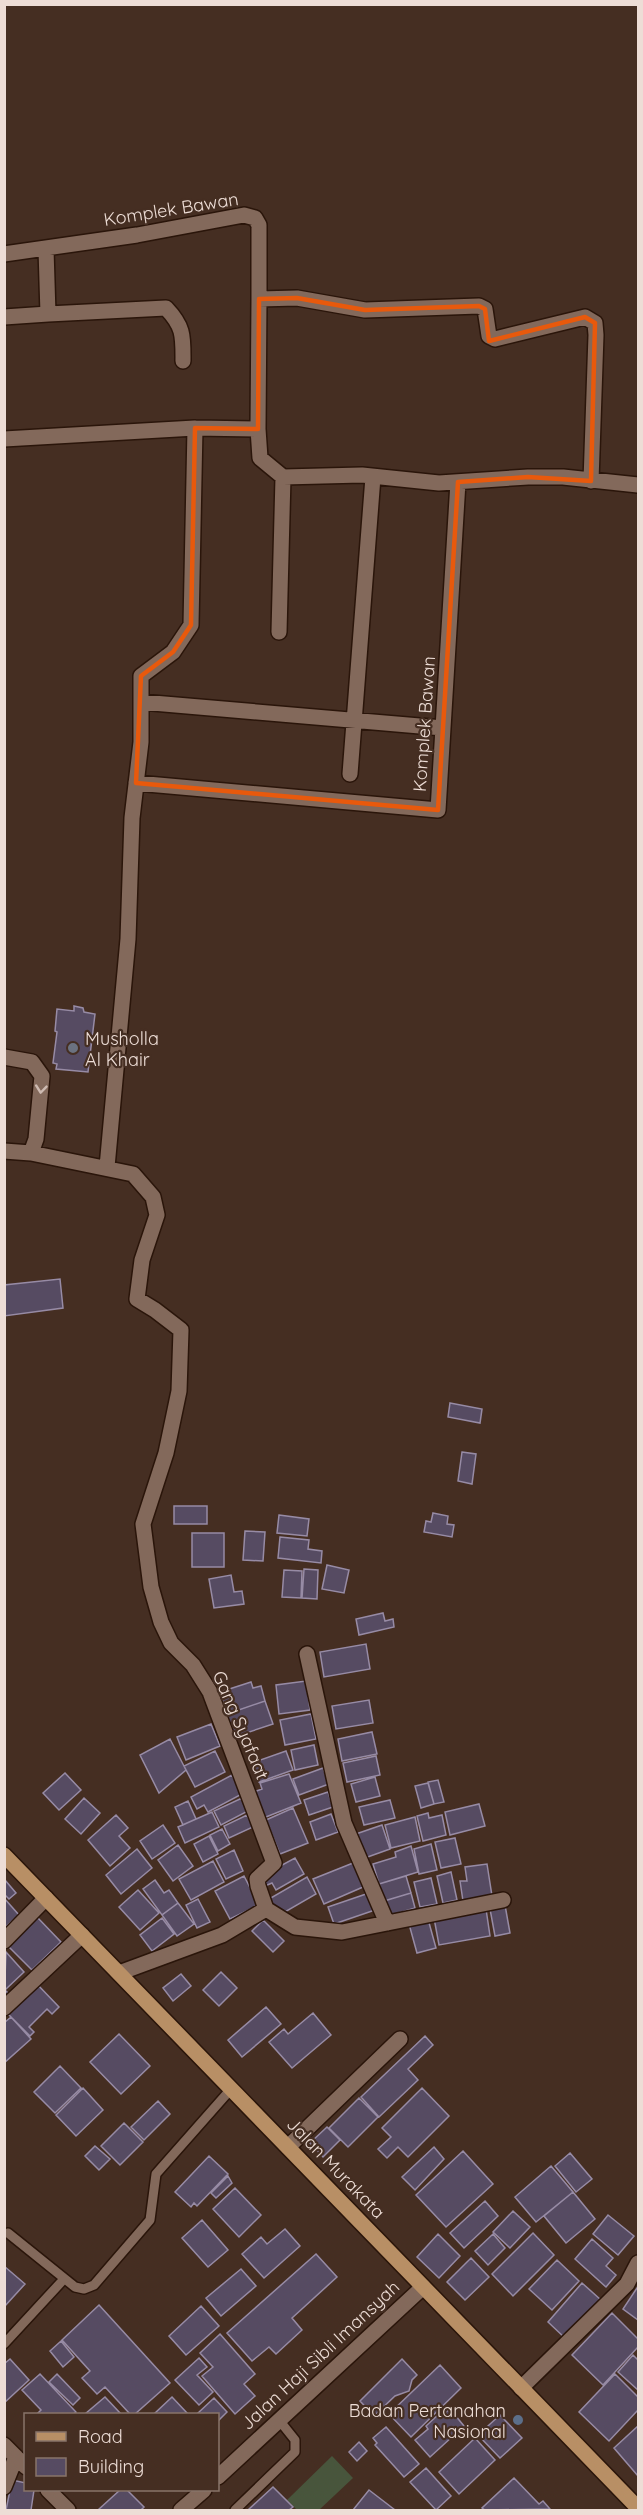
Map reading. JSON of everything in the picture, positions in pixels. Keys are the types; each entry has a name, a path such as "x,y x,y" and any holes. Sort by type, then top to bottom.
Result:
{"main road":[{"name":"Jalan Murakata","path":"5,1857 521,2388 637,2503"}],"street":[{"name":"Komplek Bawan","path":"4,254 46,249 244,215 255,218 259,225 258,429 260,458 283,477"},
{"path":"46,249 48,314"},
{"path":"259,299 297,298 365,310 479,306 485,309 489,336 495,339 585,317 595,323 596,389 591,481"},
{"path":"4,317 166,308 177,320 183,334 183,361"},
{"path":"4,1151 31,1153 107,1167 128,939 132,818 141,742 141,676 173,652 191,626 195,428"},
{"path":"4,439 195,428 258,429"},
{"path":"279,632 283,477 362,475 439,483 563,477 639,485"},
{"path":"350,774 373,477"},
{"name":"Komplek Bawan","path":"136,783 438,810 458,482"},
{"path":"141,702 443,728"},
{"path":"4,1057 32,1062 42,1076 36,1139 31,1153"},
{"name":"Gang Syafaat","path":"107,1167 133,1174 153,1197 157,1215 142,1260 137,1299 181,1330 179,1391 166,1453 143,1524 151,1587 161,1622 171,1643 193,1665 210,1692 259,1819 274,1863 257,1879 266,1909"},
{"path":"307,1654 344,1823 387,1923"},
{"path":"4,1941 46,1898"},
{"path":"119,1973 222,1935 266,1909 295,1927 342,1932 503,1900"},
{"path":"4,2007 82,1935"},
{"path":"288,2148 400,2039"},
{"path":"521,2388 627,2284 639,2263"},
{"name":"Jalan Haji Sibli Imansyah","path":"219,2475 423,2287"},
{"path":"4,2445 21,2462 4,2487"},
{"path":"49,2491 68,2511"},
{"path":"181,2511 203,2491"}],"lane":[{"path":"8,2233 75,2287 84,2289 94,2285 150,2220 156,2174 231,2089"},
{"path":"4,2344 64,2279"},
{"path":"235,2511 295,2452 295,2440 279,2420"}],"highlighted area":[{"path":"297,298 365,310 479,306 485,309 489,341 585,317 595,323 591,481 528,477 458,482 438,810 136,783 141,676 173,652 191,625 195,428 258,429 259,299"}],"green space":[{"path":"332,2456 353,2478 319,2510 297,2510 287,2500"}],"building":[{"name":"Musholla Al Khair","path":"74,1006 83,1008 84,1012 95,1014 88,1072 56,1069 57,1064 53,1063 57,1009 74,1011"},
{"path":"60,1279 63,1308 4,1316 4,1285"},
{"path":"450,1403 482,1409 480,1423 448,1417"},
{"path":"462,1452 476,1454 472,1484 458,1481"},
{"path":"174,1506 207,1506 207,1524 174,1524"},
{"path":"433,1513 448,1516 447,1524 454,1525 452,1537 424,1532 426,1521 431,1522"},
{"path":"279,1515 309,1519 307,1536 277,1533"},
{"path":"245,1531 265,1532 263,1561 243,1560"},
{"path":"192,1533 224,1533 224,1567 192,1567"},
{"path":"280,1537 309,1540 308,1549 322,1551 321,1563 278,1558"},
{"path":"327,1565 349,1570 344,1593 322,1589"},
{"path":"304,1569 318,1570 317,1599 302,1598"},
{"path":"284,1570 302,1571 301,1598 282,1597"},
{"path":"231,1575 234,1592 242,1591 244,1604 214,1608 209,1579"},
{"path":"383,1613 385,1621 393,1619 394,1627 359,1635 356,1619"},
{"path":"366,1644 370,1669 324,1677 320,1652"},
{"path":"306,1681 310,1710 279,1714 276,1685"},
{"path":"251,1682 253,1688 261,1686 265,1701 227,1714 220,1692"},
{"path":"369,1700 373,1723 336,1729 332,1706"},
{"path":"265,1701 273,1724 234,1737 227,1714"},
{"path":"311,1714 316,1739 285,1745 280,1720"},
{"path":"211,1724 220,1746 186,1760 177,1737"},
{"path":"372,1732 377,1754 342,1761 338,1739"},
{"path":"170,1739 186,1770 159,1793 140,1755"},
{"path":"314,1745 318,1765 295,1770 291,1750"},
{"path":"215,1751 225,1772 195,1787 184,1766"},
{"path":"286,1751 293,1770 259,1782 252,1763"},
{"path":"376,1756 380,1775 347,1782 343,1763"},
{"path":"323,1768 329,1784 299,1795 293,1779"},
{"path":"65,1773 81,1790 59,1810 43,1793"},
{"path":"289,1774 301,1803 261,1819 251,1793 262,1789 260,1783"},
{"path":"232,1775 242,1794 208,1812 204,1805 197,1809 191,1797"},
{"path":"375,1777 380,1796 356,1802 351,1784"},
{"path":"438,1780 444,1802 434,1804 428,1782"},
{"path":"428,1783 434,1804 421,1808 415,1786"},
{"path":"328,1792 333,1807 309,1815 304,1800"},
{"path":"84,1798 100,1813 81,1834 65,1819"},
{"path":"242,1798 248,1811 221,1825 214,1811"},
{"path":"390,1800 395,1818 364,1825 359,1807"},
{"path":"188,1801 196,1819 183,1825 175,1807"},
{"path":"479,1804 485,1826 450,1835 445,1812"},
{"path":"293,1808 308,1843 280,1854 266,1820"},
{"path":"212,1812 219,1827 185,1843 178,1827"},
{"path":"428,1813 429,1818 442,1815 446,1835 423,1841 417,1816"},
{"path":"331,1814 338,1832 316,1840 310,1822"},
{"path":"116,1815 128,1828 119,1836 130,1848 110,1866 88,1840"},
{"path":"247,1815 253,1827 229,1838 224,1826"},
{"path":"415,1817 420,1841 391,1848 385,1825"},
{"path":"163,1825 175,1843 152,1859 140,1841"},
{"path":"382,1825 390,1849 362,1859 353,1835"},
{"path":"222,1829 230,1844 218,1851 210,1835"},
{"path":"209,1836 218,1854 203,1862 194,1844"},
{"path":"455,1838 461,1864 441,1868 435,1842"},
{"path":"431,1844 437,1870 419,1874 414,1849"},
{"path":"178,1845 193,1866 173,1881 158,1860"},
{"path":"411,1846 418,1872 379,1884 373,1864 396,1857 395,1852"},
{"path":"137,1849 152,1868 121,1894 106,1875"},
{"path":"234,1850 243,1871 226,1879 216,1859"},
{"path":"295,1858 304,1874 276,1890 272,1883 265,1886 260,1877"},
{"path":"213,1861 224,1882 191,1900 179,1879"},
{"path":"353,1863 363,1887 324,1904 313,1879"},
{"path":"487,1864 492,1896 463,1901 460,1881 467,1881 465,1867"},
{"path":"451,1872 457,1900 443,1903 437,1876"},
{"path":"244,1876 259,1905 230,1919 215,1891"},
{"path":"406,1876 411,1893 384,1901 379,1884"},
{"path":"307,1877 316,1894 278,1916 269,1899"},
{"path":"431,1878 437,1904 420,1907 414,1882"},
{"path":"5,1880 16,1893 9,1899 4,1894"},
{"path":"155,1880 164,1893 169,1890 178,1903 162,1915 143,1889"},
{"path":"138,1890 159,1913 140,1930 119,1907"},
{"path":"369,1893 375,1910 334,1924 328,1907"},
{"path":"411,1893 415,1908 389,1916 384,1901"},
{"path":"4,1898 19,1915 4,1928"},
{"path":"198,1899 210,1922 197,1928 186,1905"},
{"path":"178,1903 194,1924 177,1936 162,1915"},
{"path":"505,1905 510,1933 495,1936 490,1909"},
{"path":"486,1909 490,1936 439,1945 434,1918"},
{"path":"37,1917 61,1942 32,1970 8,1946"},
{"path":"162,1918 174,1934 152,1951 140,1935"},
{"path":"428,1919 436,1948 417,1953 409,1924"},
{"path":"263,1920 284,1941 273,1952 252,1931"},
{"path":"6,1952 24,1972 5,1990 12,1997 4,2004"},
{"path":"221,1972 237,1988 219,2006 203,1990"},
{"path":"181,1974 191,1986 173,2001 163,1988"},
{"path":"35,1982 59,2007 52,2014 47,2009 29,2027 34,2032 30,2036 5,2011"},
{"path":"266,2007 281,2024 242,2057 228,2040"},
{"path":"313,2013 331,2035 292,2068 269,2042 284,2029 288,2034"},
{"path":"11,2017 31,2039 4,2063 4,2023"},
{"path":"119,2034 150,2066 121,2094 90,2062"},
{"path":"425,2036 433,2045 408,2069 418,2080 379,2117 361,2097"},
{"path":"60,2066 81,2088 55,2113 34,2092"},
{"path":"83,2088 103,2110 76,2136 56,2115"},
{"path":"422,2088 449,2116 408,2157 398,2147 387,2158 378,2149 391,2137 382,2128"},
{"path":"359,2098 378,2117 348,2147 329,2128"},
{"path":"158,2101 170,2114 144,2140 131,2127"},
{"path":"124,2123 143,2142 120,2165 101,2146"},
{"path":"327,2127 340,2140 323,2157 310,2143"},
{"path":"95,2146 110,2159 99,2170 85,2156"},
{"path":"434,2147 444,2159 415,2190 402,2177"},
{"path":"463,2151 493,2184 446,2227 416,2195"},
{"path":"570,2153 592,2179 576,2192 555,2166"},
{"path":"209,2156 228,2174 197,2206 194,2203 191,2207 175,2192"},
{"path":"551,2166 573,2192 536,2222 515,2197"},
{"path":"228,2176 232,2183 216,2198 211,2193"},
{"path":"235,2188 261,2215 239,2237 213,2209"},
{"path":"573,2192 595,2219 566,2243 544,2216"},
{"path":"485,2201 498,2216 464,2248 450,2233"},
{"path":"513,2211 530,2227 510,2248 493,2232"},
{"path":"608,2215 634,2236 618,2255 593,2234"},
{"path":"202,2220 228,2250 208,2267 182,2238"},
{"path":"285,2229 300,2246 264,2278 242,2254 261,2237 267,2244"},
{"path":"533,2233 554,2255 513,2296 492,2274"},
{"path":"438,2234 460,2256 439,2278 417,2257"},
{"path":"493,2234 505,2248 488,2265 475,2251"},
{"path":"592,2239 613,2258 606,2266 616,2275 606,2287 575,2259"},
{"path":"316,2254 337,2277 292,2318 302,2330 276,2354 269,2347 252,2361 227,2333"},
{"path":"471,2258 489,2277 465,2300 447,2282"},
{"path":"557,2260 579,2281 552,2310 529,2289"},
{"path":"4,2266 25,2284 4,2307"},
{"path":"241,2269 256,2286 221,2316 206,2298"},
{"path":"582,2283 601,2300 566,2339 548,2322"},
{"path":"637,2288 638,2290 638,2320 623,2309"},
{"path":"99,2305 170,2383 136,2413 129,2413 105,2387 97,2394 82,2378 90,2371 62,2340"},
{"path":"201,2306 219,2326 186,2355 169,2336"},
{"path":"612,2313 638,2339 638,2347 603,2385 572,2355"},
{"path":"220,2334 255,2374 244,2384 255,2396 235,2414 202,2376 213,2367 200,2353"},
{"path":"61,2341 74,2357 63,2367 50,2351"},
{"path":"633,2355 638,2360 638,2390 618,2372"},
{"path":"199,2358 207,2367 197,2375 213,2392 199,2405 175,2380"},
{"path":"10,2359 29,2380 4,2403 4,2364"},
{"path":"402,2359 417,2375 412,2380 409,2391 395,2396 374,2416 360,2401"},
{"path":"440,2365 461,2388 411,2437 389,2414"},
{"path":"40,2374 76,2412 38,2413 41,2410 22,2390"},
{"path":"57,2374 80,2398 73,2405 49,2382"},
{"path":"615,2374 638,2397 638,2410 609,2441 579,2412"},
{"path":"105,2397 120,2413 86,2413"},
{"path":"172,2397 187,2413 155,2413"},
{"path":"214,2398 227,2412 219,2420 219,2413 198,2413"},
{"path":"450,2409 464,2426 430,2457 415,2440 428,2429 426,2426 439,2414 441,2416"},
{"path":"500,2415 522,2438 500,2458 478,2435"},
{"path":"638,2426 638,2476 614,2448"},
{"path":"386,2427 419,2464 404,2477 375,2445 377,2443 373,2438"},
{"path":"475,2438 495,2460 459,2494 439,2472"},
{"path":"359,2442 367,2451 357,2461 349,2452"},
{"path":"426,2468 451,2496 436,2510 410,2482"},
{"path":"514,2478 539,2504 543,2501 550,2509 485,2510 482,2508"},
{"path":"12,2480 24,2483 24,2491 34,2491 31,2510 6,2510"},
{"path":"273,2487 293,2507 289,2510 248,2510"},
{"path":"369,2490 395,2510 353,2510"},
{"path":"119,2491 128,2491 144,2507 141,2510 98,2510"}],"place":[{"name":"Musholla Al Khair","path":"73,1048"},
{"name":"Badan Pertanahan Nasional","path":"518,2420"}]}
